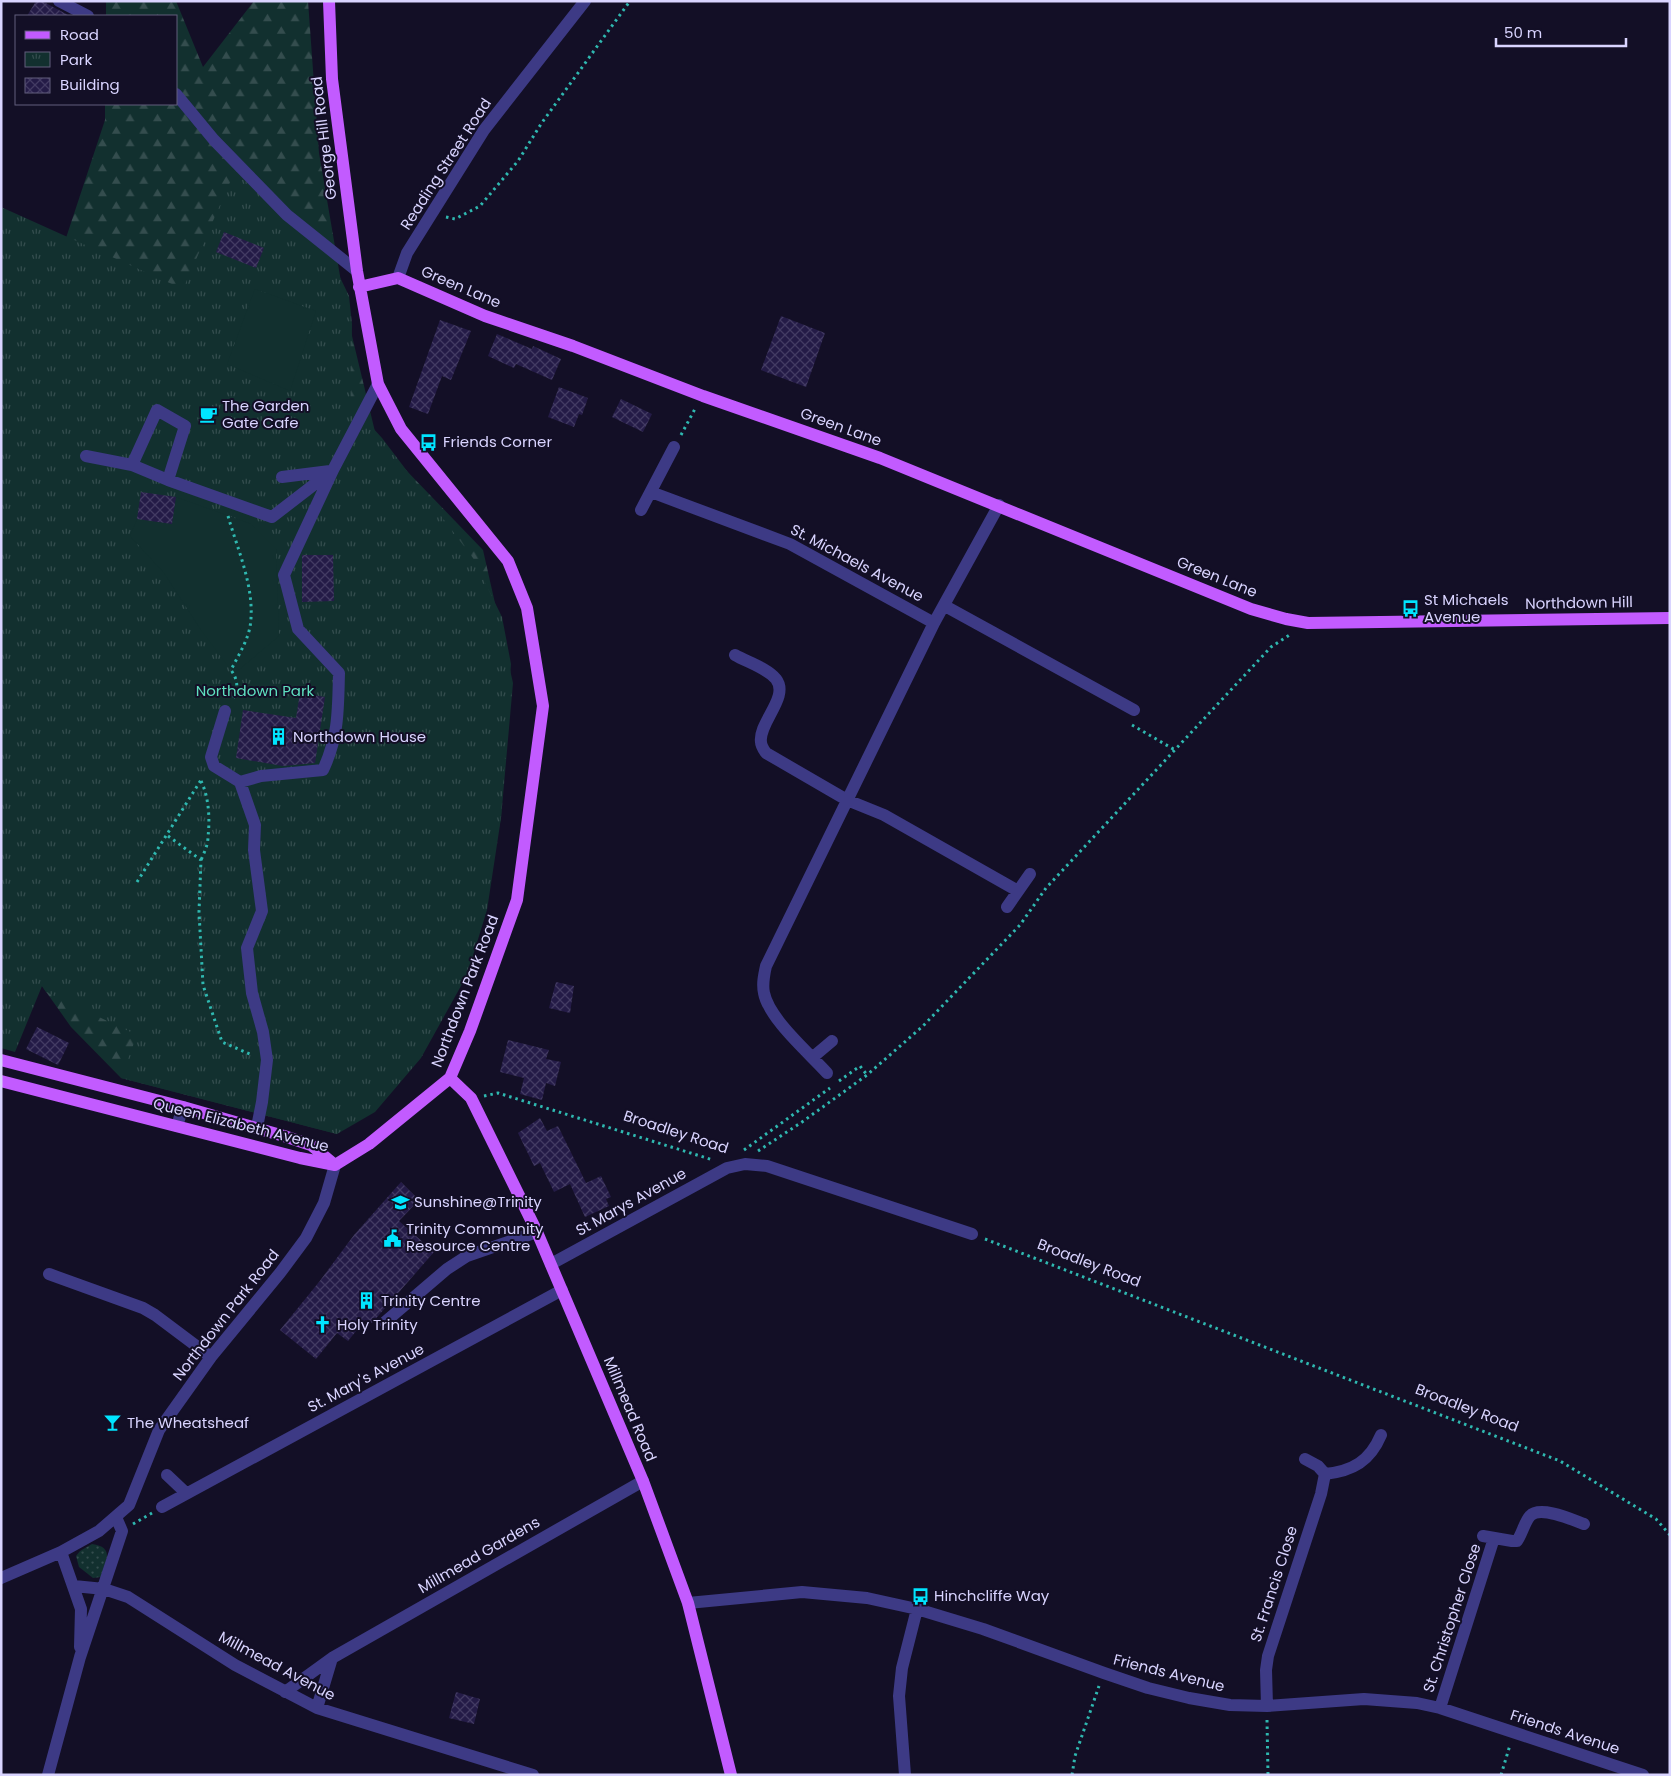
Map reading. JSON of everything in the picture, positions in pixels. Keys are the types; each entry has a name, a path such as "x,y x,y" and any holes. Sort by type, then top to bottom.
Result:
{"main road":[{"name":"George Hill Road","path":"329,1 332,79 359,287"},
{"name":"Green Lane","path":"359,287 398,278 485,316 573,346 703,396 880,458 1251,608 1286,619 1308,623"},
{"name":"Northdown Park Road","path":"336,1165 369,1144 450,1078 470,1031 517,900 543,706 527,608 508,561 401,429 378,384 359,287"},
{"name":"Northdown Hill","path":"1308,623 1670,618"},
{"name":"Queen Elizabeth Avenue","path":"1,1060 257,1127 311,1145 336,1165"},
{"name":"Millmead Road","path":"450,1078 471,1098 537,1232 643,1481 688,1603 731,1775"},
{"name":"Queen Elizabeth Avenue","path":"1,1081 336,1165"}],"street":[{"path":"59,1 86,15"},
{"name":"Reading Street Road","path":"398,278 407,253 484,130 585,1"},
{"path":"178,96 214,140 287,215 356,271"},
{"path":"240,782 261,776 323,770 330,756 338,721 339,673 298,629 284,574 333,470 378,384"},
{"path":"132,465 157,410 185,426 168,480"},
{"path":"641,510 674,447"},
{"path":"86,456 132,465 168,480 272,517 333,470"},
{"path":"282,478 333,470"},
{"name":"St. Michaels Avenue","path":"651,492 790,544 934,623"},
{"path":"827,1073 778,1020 769,1007 764,993 763,979 766,966 934,623 999,505"},
{"path":"945,606 1134,710"},
{"path":"735,655 764,670 776,680 779,694 761,732 761,744 766,753 847,800 884,816 1018,891"},
{"path":"224,711 211,757 214,766 240,782 255,825 254,850 262,911 247,948 252,993 263,1032 267,1060 257,1127"},
{"path":"1007,907 1030,874"},
{"path":"813,1057 832,1042"},
{"path":"177,1126 183,1107"},
{"name":"Broadley Road","path":"727,1168 748,1164 767,1166 972,1234"},
{"name":"Northdown Park Road","path":"1,1578 61,1552 99,1531 129,1505 159,1430 211,1357 280,1273 306,1238 324,1203 336,1165"},
{"name":"St Marys Avenue","path":"550,1264 727,1168"},
{"path":"386,1322 466,1256 537,1232"},
{"path":"49,1274 143,1308 156,1315 211,1357"},
{"name":"St. Mary's Avenue","path":"162,1507 562,1290"},
{"path":"1306,1459 1318,1466 1325,1474 1343,1472 1357,1465 1371,1454 1382,1435"},
{"name":"St. Francis Close","path":"1266,1706 1268,1656 1321,1494 1325,1474"},
{"path":"167,1475 186,1493"},
{"name":"Millmead Gardens","path":"285,1692 332,1658 643,1481"},
{"name":"St. Christopher Close","path":"1440,1708 1489,1537 1517,1541 1530,1516 1537,1512 1551,1513 1584,1524"},
{"path":"48,1775 80,1657 122,1531 116,1517"},
{"path":"61,1552 80,1608 80,1657"},
{"name":"Millmead Avenue","path":"74,1586 104,1589 128,1597 235,1665 317,1708 533,1775"},
{"name":"Friends Avenue","path":"688,1603 802,1592 867,1598 917,1609 983,1629 1148,1688 1189,1698 1230,1705 1266,1706 1364,1699 1417,1703 1440,1708 1643,1775"},
{"path":"905,1775 899,1696 902,1668 917,1609"},
{"path":"317,1708 332,1658"}],"path":[{"path":"431,213 455,219 480,206 518,161 541,124 630,1"},
{"path":"674,447 703,396"},
{"path":"223,499 250,591 250,627 243,647 231,670 237,678 236,694 224,711"},
{"path":"748,1164 759,1150 802,1122 867,1075 923,1026 1020,925 1046,888 1270,647 1308,623"},
{"path":"1134,710 1127,722 1175,750"},
{"path":"137,882 168,836 201,780 206,792 209,822 208,839 201,860 198,912 203,985 222,1042 267,1060"},
{"path":"168,836 201,860"},
{"path":"727,1168 740,1153 860,1066 867,1075"},
{"name":"Broadley Road","path":"471,1098 498,1093 709,1158 727,1168"},
{"name":"Broadley Road","path":"972,1234 1560,1461 1656,1519 1670,1535"},
{"path":"122,1531 162,1507"},
{"path":"1072,1775 1075,1756 1104,1673"},
{"path":"1266,1706 1268,1775"},
{"path":"1501,1775 1510,1750 1512,1732"}],"green space":[{"name":"Northdown Park","path":"106,1 176,1 203,67 254,1 308,1 319,153 346,311 377,440 483,550 513,683 501,818 472,958 468,968 337,1134 121,1078 71,1027 42,986 1,758 1,505 64,244 105,120 105,105 178,105 178,15 106,15"},
{"name":"Northdown Park","path":"235,171 336,269 349,296 352,324 351,404 382,438 473,558 502,617 511,664 501,818 487,910 467,975 421,1058 375,1112 337,1134 121,1078 137,1035 46,992 42,986 15,1052 1,1048 1,207 183,289"},
{"path":"255,289 316,311 290,391 227,364"},
{"path":"176,497 251,524 276,549 279,636 234,674 201,630 164,573 130,536 137,519 172,524"},
{"path":"92,1544 104,1548 106,1552 106,1561 101,1577 93,1578 79,1567 76,1556 80,1551"}],"building":[{"path":"36,1 42,1 68,15 28,15"},
{"path":"224,232 264,248 256,268 216,252"},
{"path":"781,316 825,333 806,387 761,370"},
{"path":"440,320 471,331 451,380 442,376 428,414 409,407"},
{"path":"497,334 532,349 533,346 561,359 552,380 516,364 514,368 488,356"},
{"path":"559,387 588,398 582,415 579,414 574,427 548,417"},
{"path":"621,399 652,414 643,432 612,417"},
{"path":"141,492 176,497 172,524 137,519"},
{"path":"302,555 333,555 334,601 302,602"},
{"name":"Northdown House","path":"300,693 325,697 315,763 283,766 236,758 243,710 296,718"},
{"path":"556,982 574,986 570,1013 549,1008"},
{"path":"37,1027 69,1043 58,1065 26,1049"},
{"path":"508,1040 549,1050 546,1059 561,1062 555,1086 546,1083 542,1100 520,1094 524,1078 500,1072"},
{"path":"540,1118 547,1131 558,1126 586,1183 601,1176 611,1197 606,1199 609,1206 585,1217 570,1184 554,1192 540,1163 534,1166 518,1133"},
{"path":"401,1182 419,1200 399,1221 434,1252 372,1323 365,1320 348,1341 337,1333 316,1359 280,1330 354,1235"},
{"path":"456,1692 480,1699 474,1724 449,1718"}],"place":[{"name":"The Garden Gate Cafe","path":"208,415"},
{"name":"Friends Corner","path":"429,442"},
{"name":"St Michaels Avenue","path":"1410,609"},
{"name":"Northdown House","path":"279,737"},
{"name":"Sunshine@Trinity","path":"400,1202"},
{"name":"Trinity Community Resource Centre","path":"392,1238"},
{"name":"Trinity Centre","path":"367,1301"},
{"name":"Holy Trinity","path":"323,1325"},
{"name":"The Wheatsheaf","path":"113,1423"},
{"name":"Hinchcliffe Way","path":"920,1596"}]}
